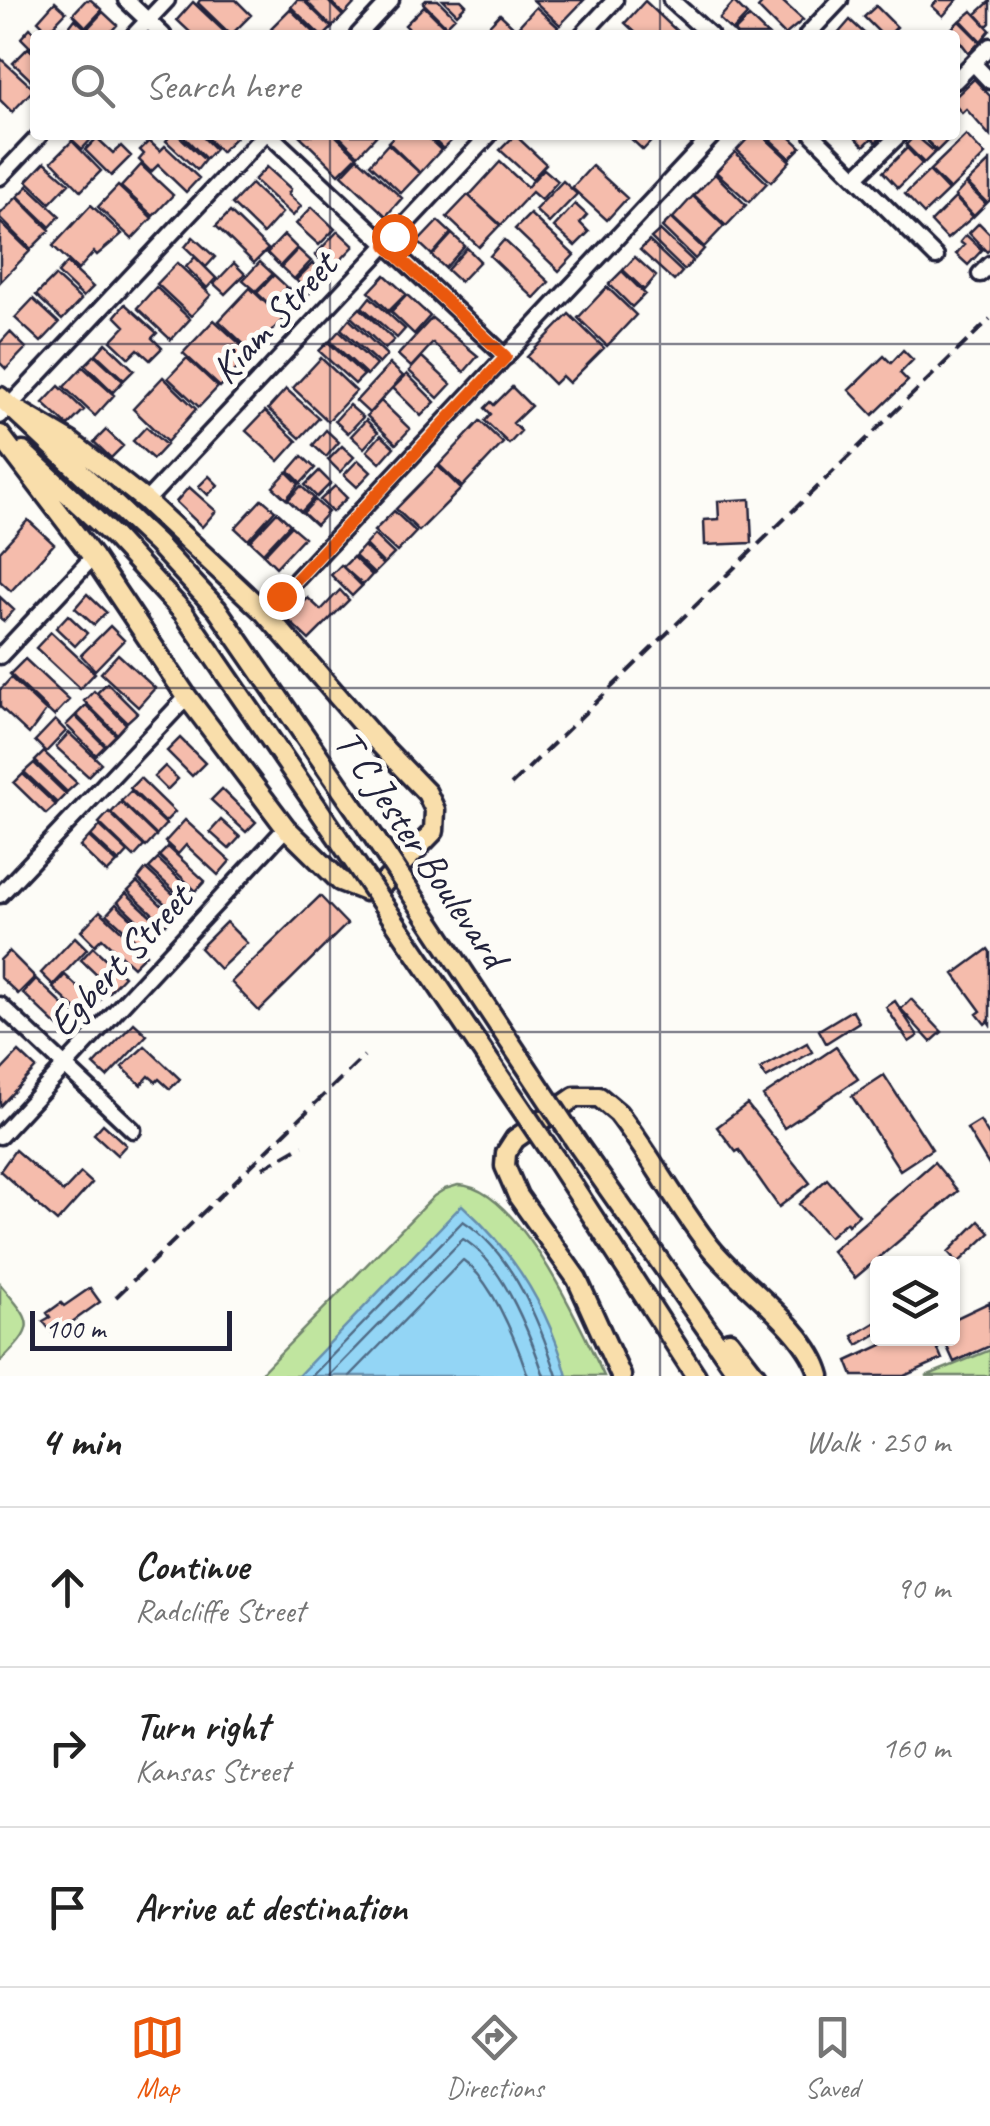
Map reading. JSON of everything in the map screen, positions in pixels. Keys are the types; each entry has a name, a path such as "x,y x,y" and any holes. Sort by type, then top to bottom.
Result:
{"main road":[{"path":"0,433 94,557 187,697 286,828 340,881 372,891 430,838 436,817 427,793 265,613 146,501 71,442 3,406"},
{"name":"T C Jester Boulevard","path":"3,406 157,544 218,610 576,1142 740,1376"},
{"name":"T C Jester Boulevard","path":"0,433 114,537 183,612 662,1318 696,1376"},
{"path":"621,1376 577,1279 518,1196 504,1166 509,1147 522,1133 566,1102 584,1095 605,1100 618,1113 710,1248 776,1313 812,1358 820,1376"},
{"path":"682,1292 732,1344 756,1376"},
{"path":"662,1318 669,1348 682,1376"}],"street":[{"path":"126,0 158,30"},
{"path":"139,30 167,0"},
{"path":"363,30 391,0"},
{"path":"587,30 615,0"},
{"path":"671,0 704,30"},
{"path":"812,30 840,0"},
{"path":"960,76 990,46"},
{"path":"973,64 990,82"},
{"path":"0,177 35,140"},
{"path":"3,406 262,140"},
{"path":"272,140 506,357"},
{"name":"Kiam Street","path":"146,501 484,140"},
{"path":"265,613 708,140"},
{"path":"818,140 936,256"},
{"path":"857,176 894,140"},
{"path":"0,656 94,557"},
{"path":"0,895 187,697"},
{"name":"Egbert Street","path":"0,1136 286,828"},
{"path":"0,1005 132,1130"}],"green space":[{"path":"458,1185 481,1191 503,1208 524,1233 564,1294 604,1376 258,1376 434,1196"},
{"path":"0,1284 27,1324 21,1339 0,1362"},
{"path":"990,1350 990,1376 926,1376"}],"water":[{"path":"462,1205 497,1242 527,1283 550,1327 567,1376 298,1376"}],"building":[{"path":"86,0 102,10 86,27 73,14"},
{"path":"236,0 251,15 236,30 226,30 198,3"},
{"path":"297,0 303,0 332,28 315,30 291,7"},
{"path":"305,0 327,0 343,16 332,27"},
{"path":"329,0 350,0 354,4 344,15"},
{"path":"438,0 455,17 446,26 423,3"},
{"path":"443,0 461,0 466,5 457,14"},
{"path":"533,0 584,0 560,25"},
{"path":"765,0 781,0 803,20 791,30 780,30 758,8"},
{"path":"938,0 957,0 943,16 932,6"},
{"path":"645,1 676,30 633,30 625,23"},
{"path":"990,1 990,23 987,26 976,14"},
{"path":"55,2 66,12 49,30 38,21"},
{"path":"193,2 223,30 188,30 177,20"},
{"path":"734,2 747,15 733,30 719,19"},
{"path":"424,6 448,30 410,30 405,25"},
{"path":"876,6 897,27 877,30 864,17"},
{"path":"536,7 558,27 556,30 517,28"},
{"path":"290,9 312,30 273,30"},
{"path":"972,11 990,30 981,41 961,20"},
{"path":"103,12 117,25 112,30 88,28"},
{"path":"500,14 517,30 485,30"},
{"path":"749,17 763,30 736,30"},
{"path":"75,19 87,30 67,30"},
{"path":"850,20 861,30 841,30"},
{"path":"959,21 980,42 969,53 960,41 960,30 950,30"},
{"path":"30,28 32,30 30,47 21,38"},
{"path":"30,50 30,79 13,63"},
{"path":"0,58 30,85 30,93 12,112 0,100"},
{"path":"974,79 990,96 990,136 966,109 960,111 960,92"},
{"path":"966,135 985,155 950,190 930,170"},
{"path":"72,140 90,140 82,149"},
{"path":"99,140 113,153 121,146 131,156 111,176 85,150"},
{"path":"183,140 205,160 197,170 166,141"},
{"path":"187,140 206,140 215,149 206,159"},
{"path":"209,140 233,140 221,152"},
{"path":"304,140 340,140 357,156 339,174"},
{"path":"343,140 372,140 358,155"},
{"path":"430,140 441,150 420,173 388,142"},
{"path":"434,140 452,140 443,149"},
{"path":"510,140 520,140 546,164 532,179 500,150"},
{"path":"632,140 652,140 643,150"},
{"path":"746,140 767,140 790,161 771,182 737,150"},
{"path":"770,140 793,140 801,147 790,158"},
{"path":"910,140 921,140 935,152 924,163 906,145"},
{"path":"926,140 948,140 937,151"},
{"path":"72,141 101,171 81,191 52,161"},
{"path":"149,141 160,151 165,146 199,178 186,192 158,165 151,172 139,160 144,154 140,150"},
{"path":"388,144 420,173 401,193 370,164"},
{"path":"907,148 922,164 898,188 883,172"},
{"path":"735,152 767,183 749,202 716,172"},
{"path":"358,158 402,198 386,216 342,175"},
{"path":"990,161 990,200 987,203 967,183"},
{"path":"45,162 69,183 50,203 27,181"},
{"path":"500,162 527,187 544,169 558,181 541,200 532,192 501,225 469,196"},
{"path":"141,165 173,195 153,216 121,187"},
{"path":"592,166 627,198 607,220 572,188"},
{"path":"267,167 291,189 288,194 301,206 293,216 254,180"},
{"path":"929,171 948,191 924,214 905,194"},
{"path":"715,174 746,205 726,226 694,195"},
{"path":"563,181 577,194 549,223 535,210"},
{"path":"251,184 282,213 263,234 232,204"},
{"path":"966,184 986,204 974,216 955,196"},
{"path":"28,186 60,216 50,227 18,196"},
{"path":"118,186 152,218 132,239 98,207"},
{"path":"468,195 500,225 479,247 447,217"},
{"path":"693,196 724,226 704,247 673,218"},
{"path":"17,197 50,230 31,249 0,218"},
{"path":"955,198 973,217 947,239 931,222"},
{"path":"575,204 587,215 580,223 589,232 575,246 554,227"},
{"path":"91,205 122,234 97,255 94,252 78,270 53,246"},
{"path":"312,207 335,229 319,245 296,224"},
{"path":"230,212 268,249 254,263 216,226"},
{"path":"530,214 574,255 559,271 515,229"},
{"path":"671,218 704,249 695,259 662,227"},
{"path":"438,221 451,233 432,255 418,242"},
{"path":"0,222 30,251 0,282"},
{"path":"979,223 990,234 987,252 969,233"},
{"path":"660,230 693,261 684,270 651,238"},
{"path":"338,231 354,246 331,270 315,255"},
{"path":"452,234 465,246 445,268 432,256"},
{"path":"284,235 297,248 280,266 267,253"},
{"path":"966,235 982,250 968,265 956,254"},
{"path":"193,237 215,257 206,267 185,247"},
{"path":"504,240 549,282 534,298 490,256"},
{"path":"649,241 682,272 674,281 640,250"},
{"path":"467,248 480,261 460,282 447,270"},
{"path":"298,249 311,261 294,279 281,267"},
{"path":"195,257 216,278 207,288 186,267"},
{"path":"635,257 656,276 644,290 623,270"},
{"path":"260,262 273,274 256,291 243,280"},
{"path":"67,263 93,287 83,297 58,273"},
{"path":"177,263 211,295 191,316 157,284"},
{"path":"234,263 245,274 225,294 214,284"},
{"path":"313,263 326,276 309,294 296,280"},
{"path":"622,271 645,294 632,307 609,284"},
{"path":"274,275 287,287 270,305 257,293"},
{"path":"385,275 406,294 389,311 369,292"},
{"path":"55,276 81,300 62,320 36,295"},
{"path":"156,287 190,319 171,340 137,308"},
{"path":"607,287 636,315 607,346 578,318"},
{"path":"250,288 283,319 252,352 219,321"},
{"path":"289,288 302,301 285,319 272,306"},
{"path":"407,295 430,316 414,334 391,312"},
{"path":"370,297 405,329 397,338 362,307"},
{"path":"33,299 59,323 41,342 15,318"},
{"path":"125,304 157,333 152,338 162,348 150,360 138,349 129,358 111,341 125,326 115,316"},
{"path":"360,308 394,340 385,349 351,317"},
{"path":"569,314 604,348 569,383 562,376 554,384 527,357"},
{"path":"432,318 478,356 464,372 433,343 411,367 398,355"},
{"path":"349,319 387,355 379,364 341,329"},
{"path":"214,320 251,354 220,387 183,353"},
{"path":"339,331 376,365 367,375 330,341"},
{"path":"10,332 26,348 6,369 0,363 0,343"},
{"path":"328,342 364,375 355,384 319,351"},
{"path":"106,343 134,370 124,380 96,354"},
{"path":"903,350 913,360 900,373 908,381 873,415 849,390 884,356 891,363"},
{"path":"95,355 123,381 113,392 85,365"},
{"path":"422,357 451,384 438,398 409,371"},
{"path":"187,358 218,387 199,407 168,378"},
{"path":"321,358 356,391 328,421 293,388"},
{"path":"390,364 403,376 369,413 356,401"},
{"path":"83,367 114,395 95,416 64,387"},
{"path":"407,374 435,402 421,416 393,388"},
{"path":"163,377 196,409 167,442 133,409"},
{"path":"59,386 84,410 68,426 43,403"},
{"path":"512,387 531,406 513,423 521,431 509,444 485,421 491,414 485,408 491,402 494,405"},
{"path":"286,389 319,418 300,438 268,409"},
{"path":"381,401 410,429 396,444 367,416"},
{"path":"349,405 363,417 348,433 335,421"},
{"path":"265,411 297,441 279,461 246,431"},
{"path":"366,420 378,432 364,448 351,436"},
{"path":"480,421 503,443 462,487 439,465"},
{"path":"146,427 166,445 153,459 133,441"},
{"path":"106,430 123,446 111,458 94,442"},
{"path":"326,430 339,442 326,457 313,445"},
{"path":"381,435 394,447 380,463 367,451"},
{"path":"342,446 354,457 340,472 328,460"},
{"path":"302,456 315,468 301,483 289,471"},
{"path":"358,460 371,472 357,487 344,475"},
{"path":"438,466 461,489 419,531 396,509"},
{"path":"319,471 331,483 317,497 305,485"},
{"path":"287,472 299,484 286,499 273,487"},
{"path":"209,476 218,485 208,495 199,486"},
{"path":"301,486 314,498 301,512 288,500"},
{"path":"335,486 347,498 332,512 320,500"},
{"path":"189,487 216,511 202,527 176,502"},
{"path":"262,499 275,510 248,540 235,528"},
{"path":"750,499 752,543 705,545 704,520 719,519 718,501"},
{"path":"315,500 328,512 316,525 303,513"},
{"path":"394,511 416,532 397,552 374,531"},
{"path":"277,512 290,524 263,553 250,541"},
{"path":"28,520 54,544 11,591 0,581 0,551"},
{"path":"291,526 304,537 276,567 264,555"},
{"path":"374,535 394,554 384,564 365,545"},
{"path":"364,546 383,565 374,574 355,556"},
{"path":"353,557 372,575 363,585 343,567"},
{"path":"341,565 362,586 352,596 331,575"},
{"path":"340,590 349,600 309,640 287,619 308,598 321,610"},
{"path":"87,594 106,612 94,625 75,608"},
{"path":"0,597 14,610 4,621 0,618"},
{"path":"68,615 87,633 75,646 56,628"},
{"path":"110,626 124,640 95,670 81,655"},
{"path":"51,632 95,673 80,689 36,648"},
{"path":"118,654 155,688 138,707 101,673"},
{"path":"25,659 69,700 54,716 10,674"},
{"path":"11,678 46,711 29,734 0,707 0,690"},
{"path":"107,683 137,713 127,722 97,693"},
{"path":"94,691 126,724 117,734 84,701"},
{"path":"86,705 116,735 106,745 76,715"},
{"path":"75,716 105,746 96,755 66,725"},
{"path":"55,720 66,731 46,752 35,741"},
{"path":"69,733 101,763 88,776 56,747"},
{"path":"180,738 205,763 192,776 167,751"},
{"path":"44,752 77,783 67,792 35,761"},
{"path":"34,763 66,794 57,803 24,772"},
{"path":"165,766 178,779 167,790 154,777"},
{"path":"23,774 56,805 46,814 14,783"},
{"path":"140,778 175,812 165,822 130,788"},
{"path":"222,789 256,822 246,832 211,800"},
{"path":"131,791 166,824 156,835 121,801"},
{"path":"121,802 156,836 146,847 111,813"},
{"path":"109,812 144,846 134,857 99,823"},
{"path":"185,820 230,861 218,875 186,845 178,854 165,842"},
{"path":"221,820 240,837 229,849 210,832"},
{"path":"100,826 128,852 119,862 91,836"},
{"path":"89,837 117,863 107,873 80,847"},
{"path":"168,847 205,881 196,891 159,856"},
{"path":"158,859 194,893 186,902 149,868"},
{"path":"146,869 184,904 175,913 138,879"},
{"path":"137,882 173,916 165,925 128,891"},
{"path":"126,893 162,926 154,936 118,902"},
{"path":"320,896 347,924 259,1011 231,982"},
{"path":"116,904 152,937 143,947 107,914"},
{"path":"100,911 146,954 133,967 102,938 95,945 81,931"},
{"path":"226,922 247,943 220,969 200,948"},
{"path":"75,937 87,949 53,985 41,973"},
{"path":"93,947 124,976 108,993 97,982 100,978 81,960"},
{"path":"988,949 990,1024 985,1024 977,1014 981,1011 954,974"},
{"path":"9,951 35,977 18,994 0,977 0,960"},
{"path":"65,975 85,994 89,990 100,1000 84,1017 53,988"},
{"path":"36,979 79,1020 66,1034 23,993"},
{"path":"911,999 942,1032 931,1042 901,1009"},
{"path":"895,1001 918,1036 909,1042 886,1007"},
{"path":"852,1010 859,1022 826,1043 819,1030"},
{"path":"134,1023 147,1035 107,1077 94,1065"},
{"path":"807,1043 812,1052 766,1078 760,1069"},
{"path":"145,1046 180,1079 170,1089 149,1076 141,1085 122,1067"},
{"path":"836,1047 858,1079 784,1128 763,1096"},
{"path":"19,1052 36,1068 0,1106 0,1072"},
{"path":"884,1075 932,1149 900,1170 852,1096"},
{"path":"747,1104 810,1183 779,1207 739,1150 736,1152 717,1127"},
{"path":"980,1121 990,1137 990,1167 967,1129"},
{"path":"103,1124 126,1145 117,1155 94,1134"},
{"path":"15,1150 63,1192 81,1173 92,1183 57,1222 0,1171"},
{"path":"934,1162 958,1191 881,1256 870,1256 870,1265 855,1278 832,1251"},
{"path":"827,1179 859,1215 829,1237 799,1204"},
{"path":"979,1221 990,1233 960,1261 960,1256 948,1252"},
{"path":"90,1288 100,1302 54,1335 43,1321 50,1317 47,1313"},
{"path":"990,1302 990,1346 954,1362 947,1346 960,1346 960,1316"},
{"path":"870,1326 870,1338 858,1345 853,1336"},
{"path":"880,1346 936,1346 942,1359 904,1376 853,1376 847,1361"}],"railway":[{"path":"511,785 990,319"},
{"path":"116,1297 364,1056"},
{"path":"263,1168 303,1145"}],"route":[{"path":"281,596 506,357 386,245 394,236"}]}
